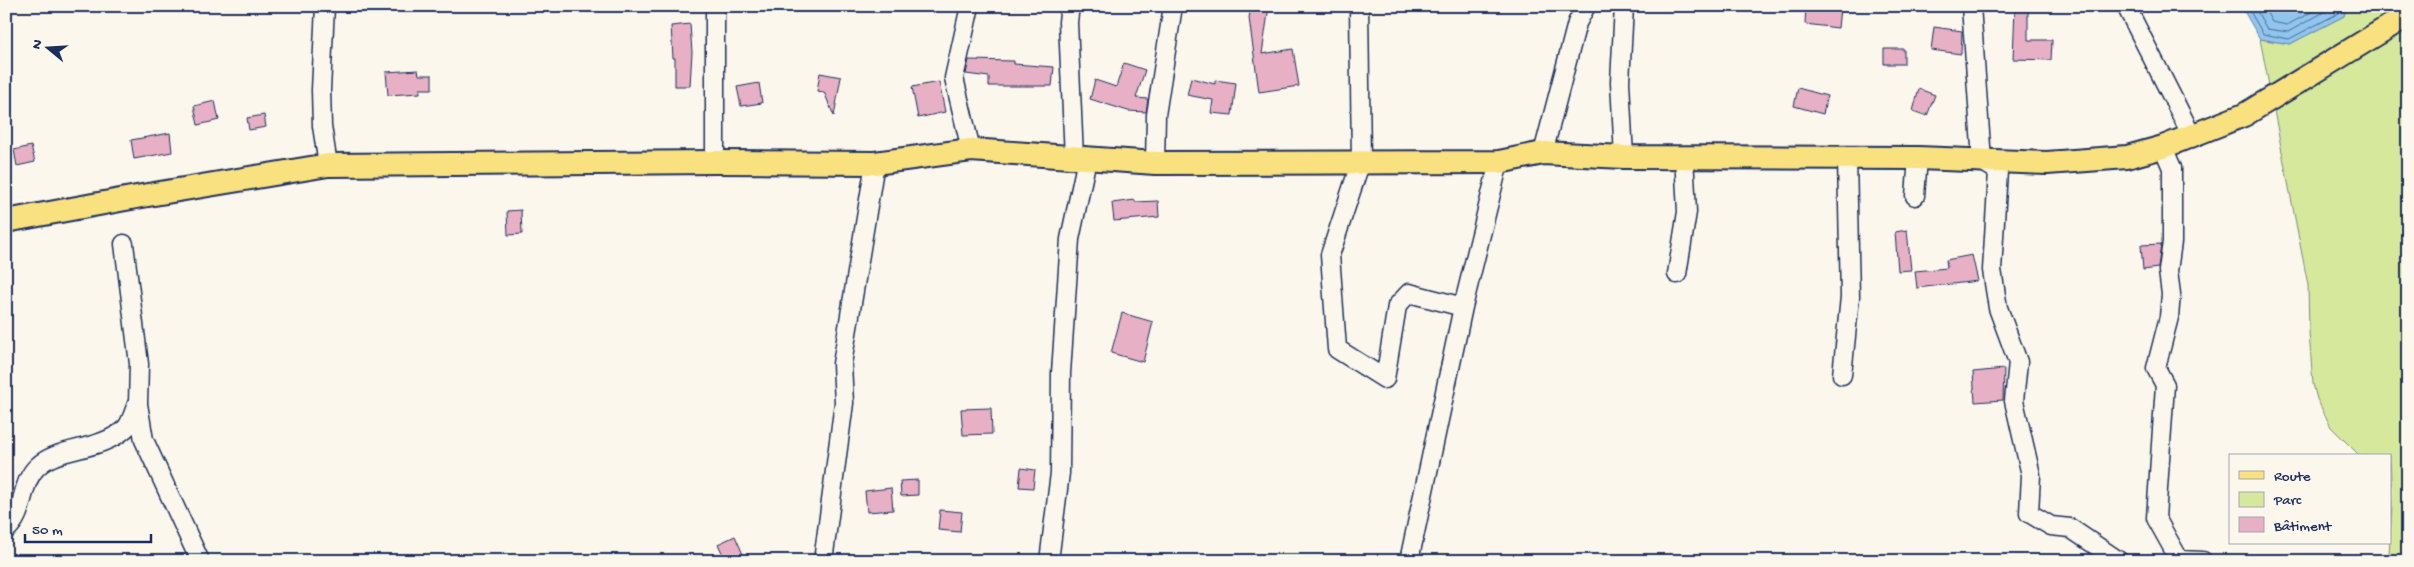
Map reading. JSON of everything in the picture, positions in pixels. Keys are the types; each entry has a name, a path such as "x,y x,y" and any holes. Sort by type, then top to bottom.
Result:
{"main road":[{"path":"6,220 328,165 715,162 875,164 971,150 1155,163 1499,162 1543,153 1624,157 1918,158 2047,163 2127,157 2163,147 2244,115 2408,15"}],"street":[{"path":"325,6 320,90 322,126 328,165"},
{"path":"715,6 715,162"},
{"path":"970,6 954,78 971,150"},
{"path":"1049,561 1060,473 1061,373 1070,239 1081,159 1068,22 1070,6"},
{"path":"1155,163 1156,115 1173,6"},
{"path":"1359,6 1361,161 1330,255 1337,349 1385,379 1397,306 1409,292 1463,307"},
{"path":"1543,153 1577,23 1586,6"},
{"path":"1624,6 1620,82 1624,157"},
{"path":"1971,6 1982,161 1998,171 1992,270 1998,308 2018,362 2014,402 2031,475 2029,513 2051,526 2070,528 2119,561"},
{"path":"2126,6 2192,136"},
{"path":"2163,147 2172,168 2173,203 2168,271 2171,294 2169,317 2156,368 2165,385 2156,518 2179,560 2203,561"},
{"path":"1677,274 1687,212 1684,156"},
{"path":"1914,196 1918,158"},
{"path":"1842,375 1850,297 1847,159"},
{"path":"1410,561 1463,307 1499,162"},
{"path":"823,561 844,403 842,364 875,164"},
{"path":"124,244 139,364 138,404 144,440 200,561"},
{"path":"6,530 18,514 27,480 38,465 56,456 102,444 127,427 138,404"}],"green space":[{"path":"2347,6 2408,6 2408,561 2391,561 2389,554 2390,544 2392,544 2392,454 2358,454 2331,427 2317,399 2313,384 2308,285 2260,39 2290,44 2344,16"}],"water":[{"path":"2241,6 2347,6 2344,16 2290,44 2260,39"}],"building":[{"path":"1251,6 1269,6 1262,54 1293,49 1299,86 1259,92 1249,18"},
{"path":"1806,6 1840,8 1838,28 1805,24"},
{"path":"2015,6 2028,6 2028,40 2052,40 2051,60 2013,59"},
{"path":"690,24 692,52 690,86 675,86 675,58 673,58 671,26"},
{"path":"1934,27 1962,31 1961,54 1931,50"},
{"path":"1884,49 1904,49 1904,64 1884,64"},
{"path":"969,60 1014,61 1014,64 1054,67 1052,86 989,86 989,77 966,74"},
{"path":"1124,63 1145,70 1136,98 1148,99 1146,112 1128,111 1090,99 1095,80 1116,87"},
{"path":"418,70 419,75 432,75 432,89 420,89 420,93 388,95 386,72"},
{"path":"820,73 841,77 834,116 824,92 817,91"},
{"path":"1191,78 1215,84 1215,80 1236,83 1232,115 1211,113 1213,100 1187,95"},
{"path":"939,82 945,112 918,118 912,87"},
{"path":"759,83 762,103 741,106 737,87"},
{"path":"1798,88 1827,96 1823,114 1794,106"},
{"path":"1919,89 1935,95 1927,116 1913,111"},
{"path":"215,101 219,120 198,125 194,106"},
{"path":"264,115 266,127 249,130 247,118"},
{"path":"170,133 172,152 134,159 131,140"},
{"path":"31,146 35,162 17,166 14,150"},
{"path":"1135,200 1135,202 1158,201 1159,217 1114,221 1112,203"},
{"path":"521,210 522,234 508,235 507,211"},
{"path":"1907,230 1911,270 1898,271 1895,232"},
{"path":"2161,244 2158,268 2143,270 2141,245"},
{"path":"1972,255 1978,281 1917,288 1915,271 1947,268 1946,260"},
{"path":"1122,313 1153,322 1143,362 1111,353"},
{"path":"2004,369 2003,400 1975,402 1973,372"},
{"path":"991,408 992,434 963,435 961,409"},
{"path":"1021,468 1035,470 1033,488 1019,487"},
{"path":"918,480 918,495 901,496 900,481"},
{"path":"891,488 893,510 867,512 865,491"},
{"path":"940,510 962,512 960,532 938,530"},
{"path":"735,536 746,561 726,561 718,544"}]}
